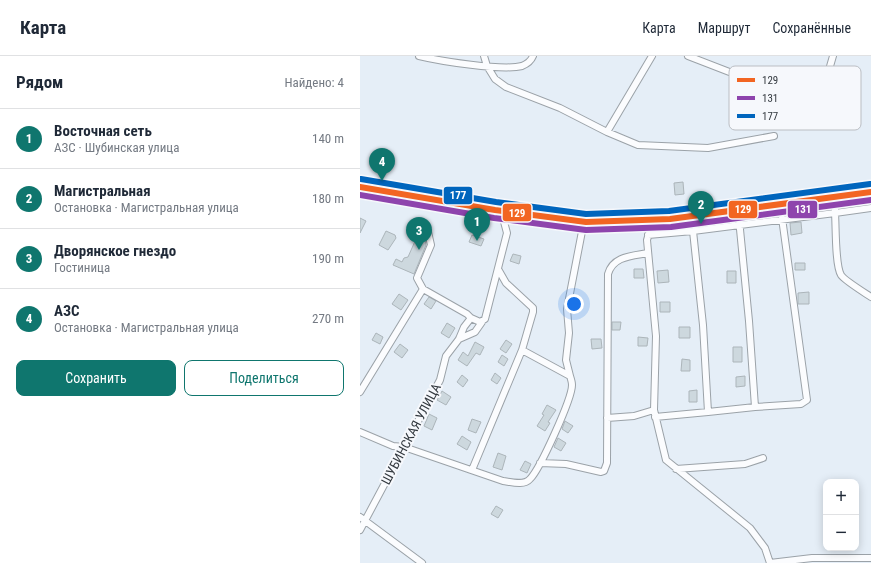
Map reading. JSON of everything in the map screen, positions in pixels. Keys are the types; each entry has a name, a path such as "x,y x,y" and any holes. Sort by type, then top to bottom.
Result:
{"highway":[{"path":"360,187 495,210 584,221 653,220 871,192"}],"street":[{"path":"484,56 487,66 495,79 506,88 560,108 607,132 638,145 708,148 774,136"},
{"path":"423,57 487,66 517,66 529,62 533,56"},
{"path":"607,132 652,56"},
{"path":"688,56 729,72"},
{"path":"830,66 833,56"},
{"path":"834,197 837,253 840,273 846,280 871,297"},
{"path":"648,235 693,231 782,218 871,208"},
{"path":"738,209 755,407"},
{"path":"459,339 474,332 485,319 507,233 503,218"},
{"path":"607,418 654,414 708,412 801,404 807,400 782,218"},
{"path":"653,220 648,235 648,253 656,336 654,414 666,460 750,528 765,548 770,563 812,558 871,558"},
{"path":"360,432 394,446 404,447 503,481 520,483 530,479 540,463 570,396 572,385 566,360 569,332 567,309 584,221"},
{"path":"693,231 703,325 708,412"},
{"path":"428,232 431,245 417,278 423,289 467,314 471,318 482,322"},
{"path":"540,463 566,464 601,472 605,469 607,463 608,274 612,265 620,259 648,253"},
{"path":"472,470 522,350 533,312 533,308 506,283 498,269"},
{"path":"360,392 423,289"},
{"name":"ШУБИНСКАЯ УЛИЦА","path":"360,530 440,380 446,356 459,339 464,327 471,318"},
{"path":"522,350 570,376"},
{"path":"676,469 745,464 763,458"},
{"path":"360,516 421,563"}],"building":[{"path":"683,182 684,194 675,195 674,183"},
{"path":"360,218 366,221 360,233"},
{"path":"801,222 802,233 791,235 790,223"},
{"path":"386,231 395,235 396,238 388,250 379,245"},
{"path":"472,235 484,239 481,246 469,242"},
{"path":"420,238 425,240 426,245 414,274 393,265 396,259 402,262 404,258 408,257 416,239"},
{"path":"513,254 521,256 519,264 510,261"},
{"path":"795,263 805,263 805,270 795,270"},
{"path":"634,269 643,269 644,278 634,278"},
{"path":"668,270 669,282 658,283 657,271"},
{"path":"727,271 736,271 736,283 727,283"},
{"path":"809,292 809,304 798,304 798,293"},
{"path":"399,294 408,300 401,310 392,304"},
{"path":"429,297 436,301 431,309 424,304"},
{"path":"660,302 670,302 670,312 660,312"},
{"path":"612,322 621,322 620,330 612,330"},
{"path":"447,323 455,328 449,338 441,333"},
{"path":"679,327 690,327 690,338 679,338"},
{"path":"376,333 383,337 380,344 372,340"},
{"path":"638,337 648,338 647,346 638,346"},
{"path":"591,339 601,339 602,348 592,349"},
{"path":"506,340 512,344 506,353 500,349"},
{"path":"475,342 484,347 480,355 476,353 467,366 458,360 463,352 468,356"},
{"path":"400,344 408,350 402,358 394,352"},
{"path":"733,347 742,347 742,362 733,362"},
{"path":"502,355 508,359 504,366 498,362"},
{"path":"682,359 690,360 690,371 681,371"},
{"path":"495,373 501,378 497,384 491,380"},
{"path":"462,375 468,380 463,387 457,382"},
{"path":"745,376 745,386 736,387 736,377"},
{"path":"697,390 697,402 689,402 689,391"},
{"path":"442,391 451,397 446,405 437,400"},
{"path":"547,405 556,410 548,422 550,423 545,431 537,426 544,415 542,414"},
{"path":"429,414 437,418 432,430 424,426"},
{"path":"472,419 481,422 476,433 468,430"},
{"path":"565,421 573,426 568,433 562,429"},
{"path":"462,436 471,442 467,450 457,444"},
{"path":"558,438 566,443 561,451 554,447"},
{"path":"498,453 506,456 502,470 493,467"},
{"path":"525,461 531,464 527,473 520,470"},
{"path":"496,506 503,510 498,518 491,514"}],"transit line":[{"name":"177","path":"361,179 496,202 586,214 669,211 870,184"},
{"name":"129","path":"360,187 495,210 586,222 670,219 871,192"},
{"name":"131","path":"360,195 494,218 586,230 671,227 871,200"}],"place":[{"name":"АЗС","path":"382,181"},
{"name":"Магистральная","path":"701,224"},
{"name":"Восточная сеть","path":"477,241"},
{"name":"Дворянское гнездо","path":"419,250"}]}
